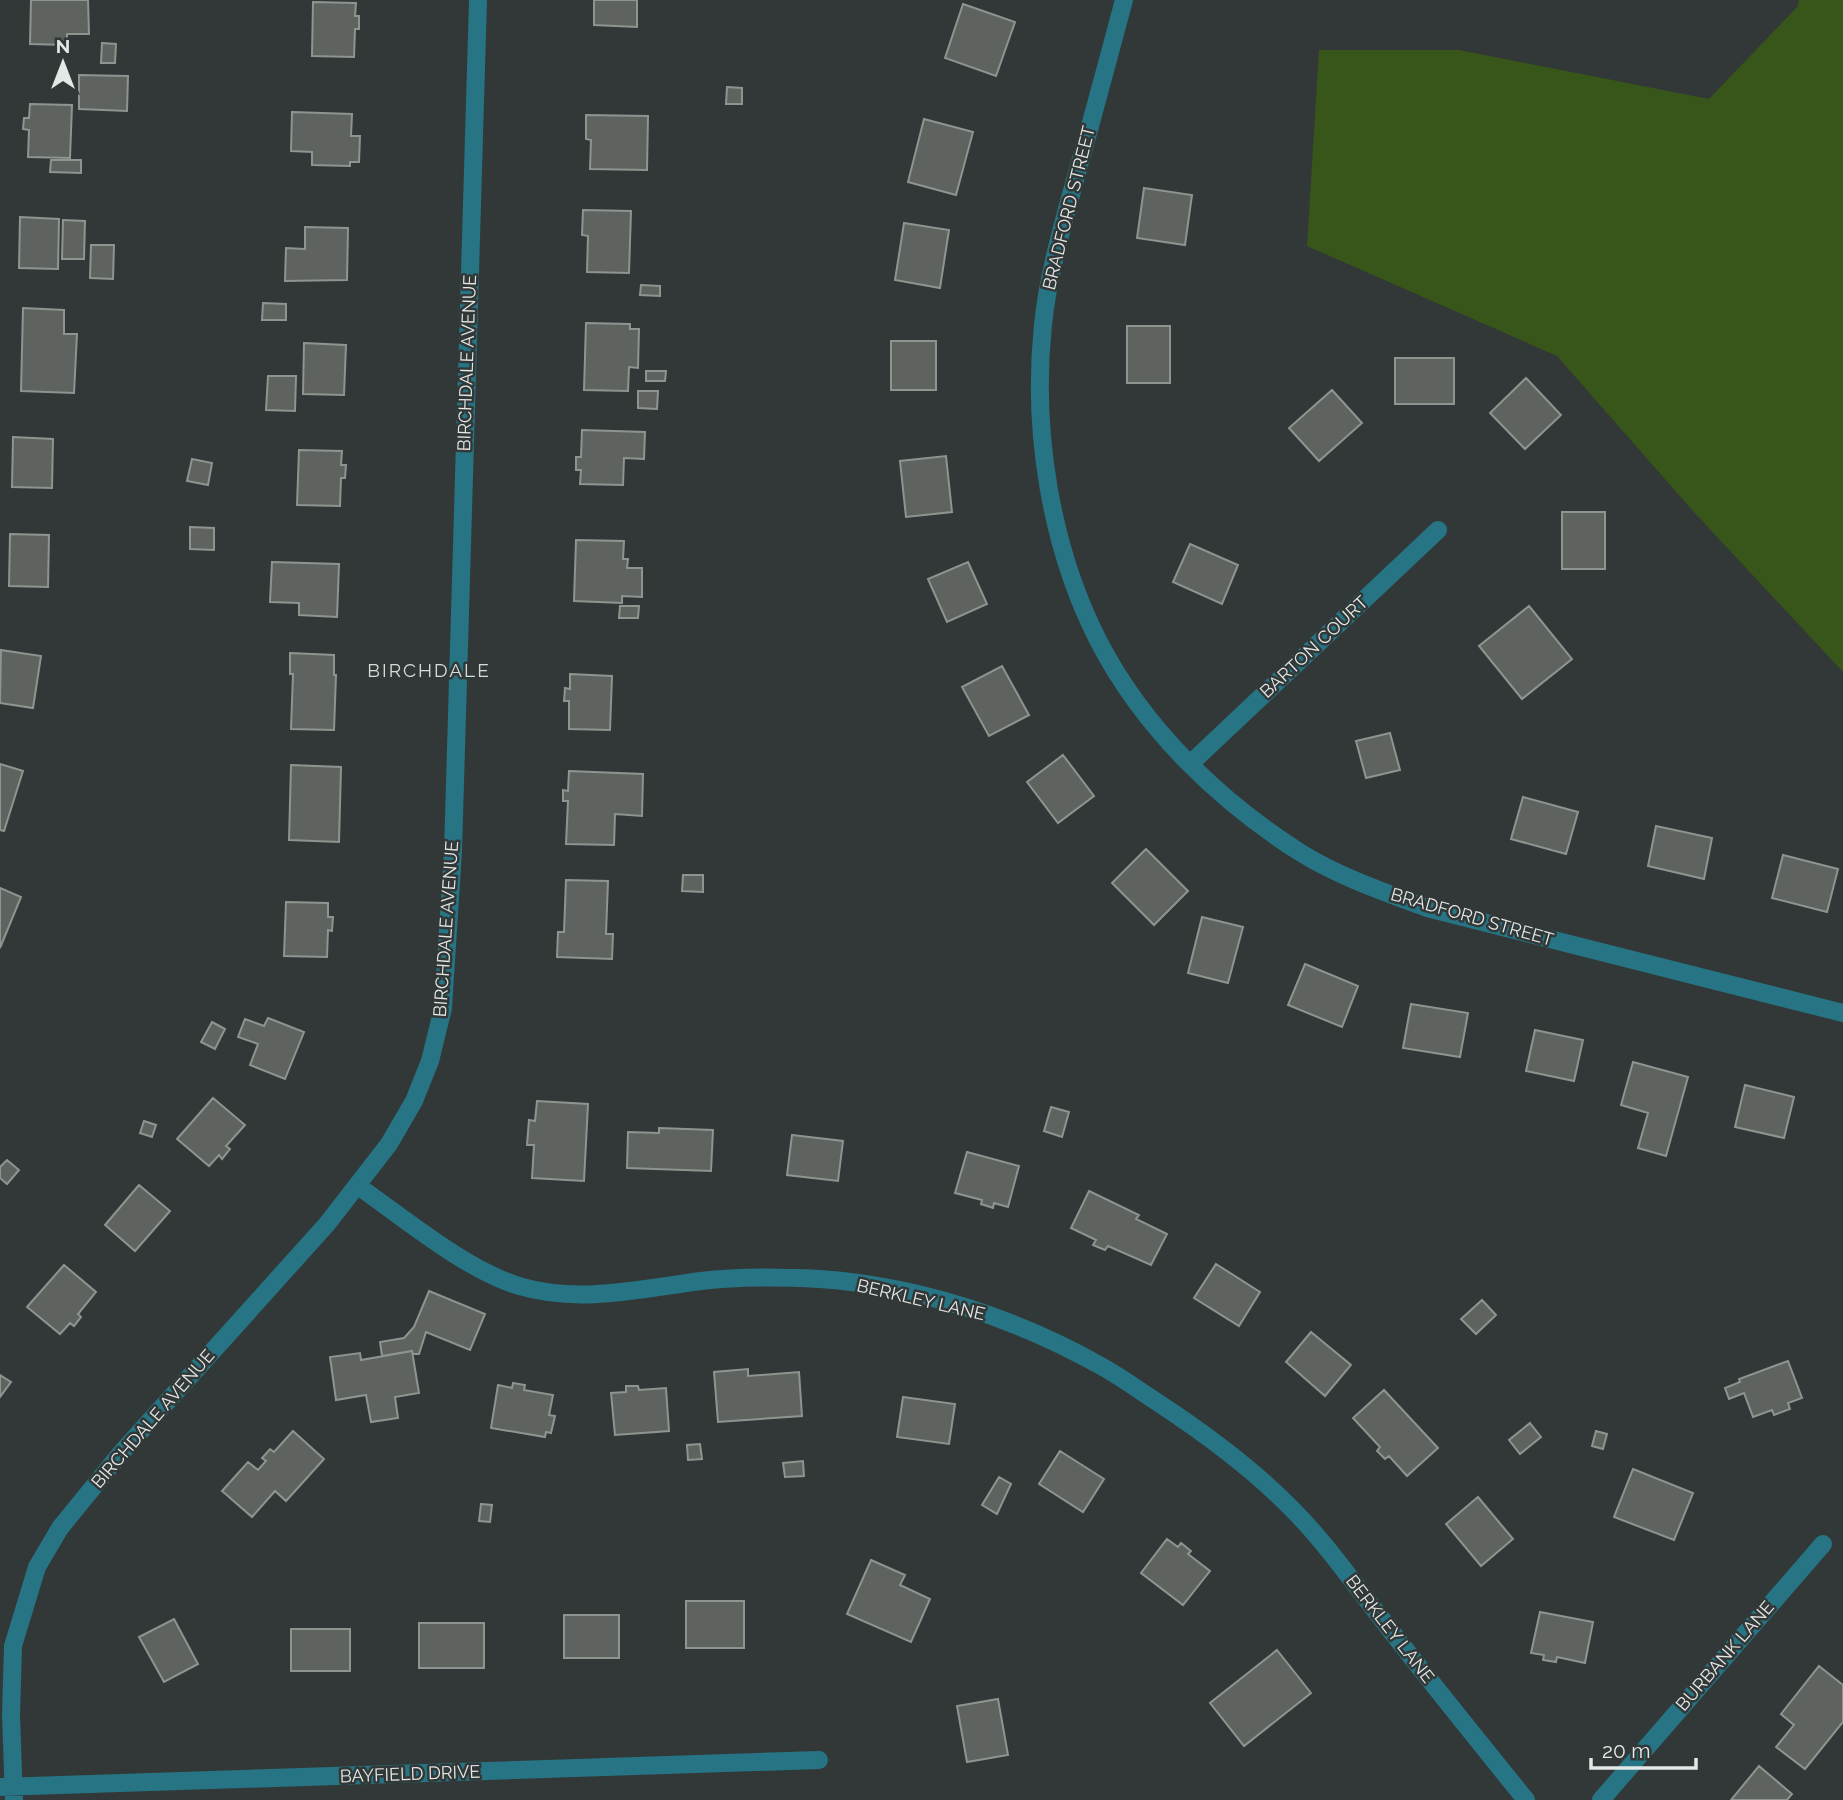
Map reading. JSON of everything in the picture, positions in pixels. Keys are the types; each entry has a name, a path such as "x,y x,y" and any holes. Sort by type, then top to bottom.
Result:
{"street":[{"name":"BIRCHDALE AVENUE","path":"9,1791 13,1646 37,1567 48,1547 60,1528 121,1453 358,1186 389,1144 414,1101 430,1061 443,1008 453,851 478,0"},
{"name":"BRADFORD STREET","path":"1124,0 1050,271 1042,327 1040,397 1046,467 1060,536 1072,576 1098,640 1134,698 1190,764 1236,807 1291,846 1363,884 1427,908 1843,1013"},
{"name":"BARTON COURT","path":"1190,764 1438,530"},
{"name":"BERKLEY LANE","path":"358,1186 479,1270 519,1286 562,1295 606,1295 705,1280 764,1277 881,1287 967,1308 1037,1333 1102,1367 1189,1423 1249,1469 1293,1510 1352,1578 1378,1615 1526,1800"},
{"name":"BURBANK LANE","path":"1601,1800 1823,1544"},
{"name":"BAYFIELD DRIVE","path":"9,1791 819,1760"}],"green space":[{"path":"1799,0 1843,0 1843,672 1692,510 1557,356 1307,246 1319,50 1459,50 1709,99 1798,6"}],"building":[{"path":"31,0 88,0 89,34 67,34 67,45 30,44"},
{"path":"594,0 637,0 637,27 594,25"},
{"path":"313,2 356,3 355,16 359,16 359,29 355,29 354,57 312,56"},
{"path":"963,4 1015,22 996,76 945,58"},
{"path":"102,43 116,44 115,63 101,63"},
{"path":"79,75 128,76 127,111 79,109"},
{"path":"727,87 742,88 742,104 726,104"},
{"path":"30,104 72,105 70,158 28,157 29,130 23,129 24,118 29,118"},
{"path":"292,112 352,114 351,136 360,136 359,162 350,162 350,166 312,165 312,152 291,151"},
{"path":"586,115 648,116 647,170 590,169 591,140 586,139"},
{"path":"924,119 973,132 956,195 908,182"},
{"path":"51,160 81,160 81,173 50,172"},
{"path":"1144,188 1192,195 1185,245 1137,238"},
{"path":"583,210 631,211 629,273 587,272 588,236 582,235"},
{"path":"20,217 59,219 58,269 19,268"},
{"path":"63,220 85,221 84,259 62,259"},
{"path":"904,223 949,230 940,288 895,280"},
{"path":"305,227 348,228 347,280 285,281 286,248 305,249"},
{"path":"91,245 114,245 113,279 90,278"},
{"path":"641,285 660,286 660,296 640,295"},
{"path":"263,303 286,304 286,320 262,320"},
{"path":"23,308 64,310 64,334 77,334 74,393 21,391"},
{"path":"586,323 630,324 630,329 639,329 638,368 629,367 628,391 584,390"},
{"path":"1127,326 1170,326 1170,383 1127,383"},
{"path":"891,341 936,341 936,390 891,390"},
{"path":"304,343 346,345 344,395 303,394"},
{"path":"1395,358 1454,358 1454,404 1395,404"},
{"path":"646,371 666,371 665,381 646,381"},
{"path":"268,376 296,376 295,411 266,410"},
{"path":"1526,378 1561,415 1525,449 1490,413"},
{"path":"1332,390 1362,423 1319,461 1289,428"},
{"path":"638,391 658,391 657,409 638,408"},
{"path":"582,430 645,432 644,459 624,458 623,485 580,484 581,470 576,470 576,457 581,457"},
{"path":"13,437 53,439 52,488 12,487"},
{"path":"299,450 342,451 341,465 346,465 345,478 341,478 340,506 297,505"},
{"path":"946,456 952,512 906,517 900,461"},
{"path":"192,459 212,463 208,485 187,481"},
{"path":"1562,512 1605,512 1605,569 1562,569"},
{"path":"190,527 214,528 214,550 190,549"},
{"path":"10,534 49,535 48,587 9,586"},
{"path":"576,540 624,541 623,559 628,559 627,568 642,568 642,597 622,596 622,603 574,601"},
{"path":"1190,544 1238,565 1222,604 1173,582"},
{"path":"272,562 339,564 337,617 299,615 299,603 270,602"},
{"path":"968,562 987,604 947,622 928,579"},
{"path":"620,606 639,606 638,618 619,618"},
{"path":"1529,606 1572,659 1522,699 1479,646"},
{"path":"1,650 41,656 33,708 0,703"},
{"path":"290,653 334,655 334,730 291,729 293,674 290,674"},
{"path":"1002,666 1029,715 989,736 962,687"},
{"path":"570,674 612,676 610,730 569,729 569,701 564,701 565,688 570,689"},
{"path":"1390,733 1400,770 1366,778 1356,741"},
{"path":"1063,755 1094,796 1058,823 1027,782"},
{"path":"0,764 23,771 4,831 0,830"},
{"path":"291,765 341,767 339,842 289,840"},
{"path":"569,771 643,774 642,816 615,814 614,845 566,844 568,801 563,801 563,790 568,791"},
{"path":"1523,797 1578,812 1566,854 1511,839"},
{"path":"1656,826 1712,838 1704,879 1648,866"},
{"path":"1146,849 1188,891 1154,925 1112,883"},
{"path":"1783,855 1838,869 1827,912 1772,898"},
{"path":"683,875 703,875 703,892 682,891"},
{"path":"566,880 608,881 606,934 613,934 612,959 557,957 558,932 564,932"},
{"path":"0,888 21,897 0,948"},
{"path":"286,902 328,903 328,917 333,917 332,931 328,930 327,957 284,956"},
{"path":"1202,917 1243,927 1228,983 1188,973"},
{"path":"1305,964 1358,986 1342,1027 1288,1005"},
{"path":"1411,1004 1468,1013 1460,1057 1403,1048"},
{"path":"268,1018 304,1032 285,1079 250,1065 258,1044 238,1037 245,1019 264,1026"},
{"path":"212,1022 225,1029 215,1049 201,1042"},
{"path":"1535,1030 1583,1040 1574,1081 1526,1071"},
{"path":"1633,1062 1688,1077 1666,1156 1638,1148 1648,1113 1621,1105"},
{"path":"1745,1085 1794,1097 1784,1138 1735,1127"},
{"path":"213,1098 245,1125 226,1146 230,1149 222,1159 219,1155 209,1166 177,1139"},
{"path":"537,1101 588,1104 584,1181 532,1178 534,1145 527,1145 529,1120 535,1121"},
{"path":"1051,1107 1069,1112 1062,1137 1044,1131"},
{"path":"144,1121 156,1125 152,1137 140,1133"},
{"path":"659,1128 713,1130 711,1171 627,1168 628,1132 659,1133"},
{"path":"792,1135 843,1141 838,1181 787,1175"},
{"path":"967,1152 1019,1166 1008,1207 994,1203 993,1208 981,1204 982,1200 955,1193"},
{"path":"7,1160 19,1170 7,1184 0,1178 0,1167"},
{"path":"139,1185 170,1211 135,1251 105,1225"},
{"path":"1089,1191 1139,1215 1136,1219 1167,1234 1151,1265 1108,1246 1105,1250 1093,1245 1096,1240 1071,1228"},
{"path":"1216,1264 1260,1292 1239,1326 1194,1298"},
{"path":"64,1265 96,1292 78,1314 81,1317 74,1326 70,1323 60,1334 27,1307"},
{"path":"429,1291 485,1314 470,1350 426,1332 419,1354 413,1354 412,1351 382,1356 380,1342 404,1338 414,1327"},
{"path":"1482,1300 1496,1315 1476,1334 1461,1319"},
{"path":"1311,1332 1351,1365 1325,1396 1286,1362"},
{"path":"412,1351 419,1393 395,1397 398,1418 371,1422 366,1395 336,1400 330,1357 360,1353 361,1360"},
{"path":"1788,1361 1802,1398 1788,1403 1790,1409 1774,1415 1772,1410 1753,1417 1744,1393 1729,1399 1725,1388 1740,1382 1739,1379"},
{"path":"748,1369 748,1376 799,1372 802,1416 718,1422 714,1372"},
{"path":"0,1375 11,1382 0,1397"},
{"path":"513,1383 525,1385 524,1390 553,1395 549,1415 555,1416 551,1433 546,1432 545,1437 491,1428 498,1385 512,1388"},
{"path":"626,1386 638,1386 639,1390 666,1388 669,1431 615,1435 611,1393 626,1392"},
{"path":"1384,1390 1438,1448 1407,1476 1389,1456 1385,1459 1377,1451 1380,1447 1353,1418"},
{"path":"903,1397 955,1404 949,1444 897,1437"},
{"path":"1530,1423 1541,1437 1520,1454 1509,1440"},
{"path":"293,1431 324,1459 286,1501 275,1491 252,1517 222,1491 248,1462 258,1470 266,1461 262,1458 270,1449 274,1452"},
{"path":"1596,1431 1607,1434 1603,1449 1592,1446"},
{"path":"700,1444 702,1459 688,1460 687,1445"},
{"path":"1060,1451 1104,1479 1083,1512 1039,1484"},
{"path":"803,1461 804,1476 785,1477 783,1463"},
{"path":"1633,1469 1693,1493 1674,1540 1614,1517"},
{"path":"999,1477 1011,1484 997,1514 982,1505"},
{"path":"1478,1497 1513,1539 1481,1566 1446,1524"},
{"path":"481,1504 492,1505 490,1522 479,1521"},
{"path":"1167,1539 1178,1547 1181,1543 1191,1551 1188,1554 1210,1571 1183,1605 1141,1573"},
{"path":"871,1560 905,1575 900,1585 930,1599 911,1642 847,1614"},
{"path":"686,1601 744,1601 744,1648 686,1648"},
{"path":"1540,1612 1593,1622 1585,1663 1557,1657 1556,1662 1543,1660 1544,1655 1531,1653"},
{"path":"564,1615 619,1615 619,1658 564,1658"},
{"path":"174,1619 198,1664 164,1682 139,1637"},
{"path":"419,1623 484,1623 484,1668 419,1668"},
{"path":"291,1629 350,1629 350,1671 291,1671"},
{"path":"1277,1650 1311,1693 1244,1746 1210,1703"},
{"path":"1819,1666 1843,1685 1843,1722 1805,1769 1776,1747 1794,1725 1781,1714"},
{"path":"998,1699 1008,1755 967,1762 957,1706"},
{"path":"1759,1766 1792,1794 1787,1800 1731,1800"}],"district":[{"name":"BIRCHDALE","path":"429,670"}]}
